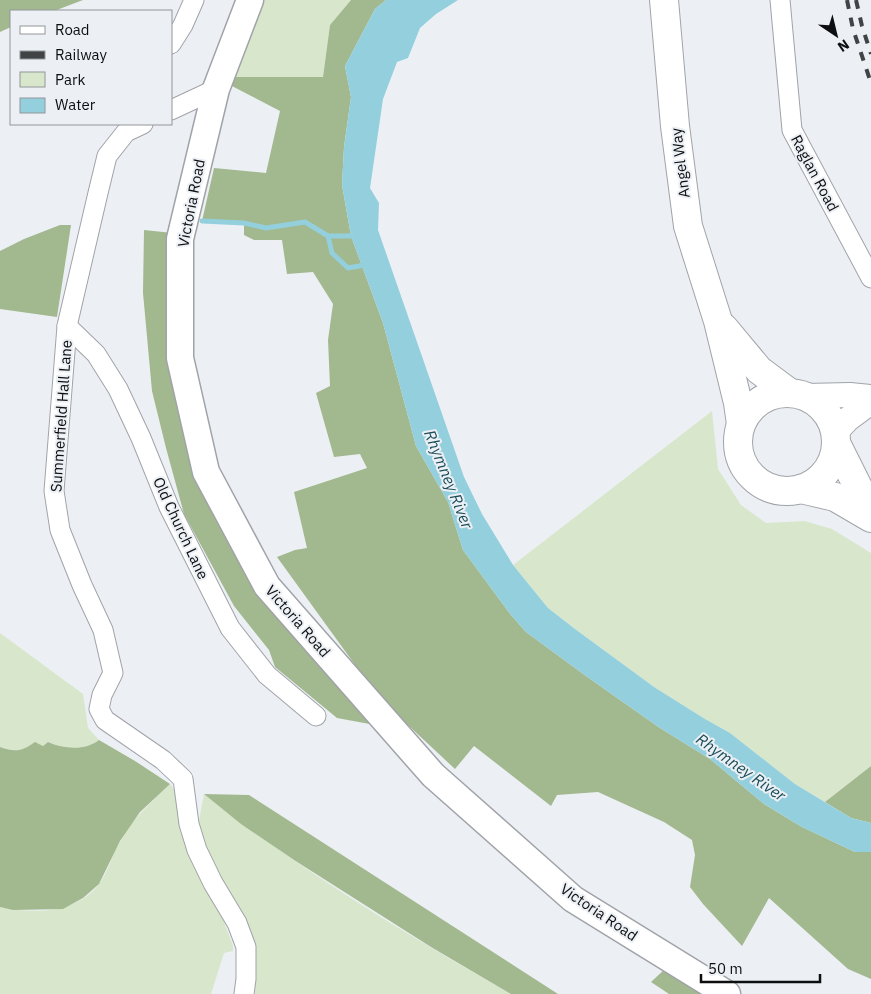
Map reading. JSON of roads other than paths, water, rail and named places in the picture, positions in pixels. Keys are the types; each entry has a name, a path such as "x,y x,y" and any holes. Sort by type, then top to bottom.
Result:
{"main road":[{"name":"Victoria Road","path":"250,0 216,89 180,239 180,358 206,472 267,586 433,775 574,899 727,994"},
{"name":"Angel Way","path":"664,0 675,126 688,226 718,321 734,385 741,424"},
{"name":"Angel Way","path":"718,321 759,370 798,394"},
{"path":"871,513 836,438 828,415 818,403 798,394 775,394 761,400 749,410 741,424 738,439 740,454 746,469 756,480 770,488 785,491 801,489 816,491 835,497 871,518"},
{"path":"801,489 815,482 826,472 833,458 836,438"}],"street":[{"path":"172,42 183,25 194,0"},
{"name":"Raglan Road","path":"780,0 792,130 871,278"},
{"path":"172,110 216,89"},
{"name":"Summerfield Hall Lane","path":"127,128 107,156 67,326 54,491 60,530 103,630 113,673 102,695 99,709 105,720 163,760 183,780 188,824 197,850 213,883 236,922 246,947 244,994"},
{"name":"Old Church Lane","path":"67,326 96,354 118,389 141,438 169,507 230,628 267,675 316,716"},
{"path":"798,394 871,398"},
{"path":"836,438 848,419 871,402"}],"water":[{"name":"Rhymney River","path":"386,0 458,0 436,14 420,28 408,58 397,62 383,99 370,188 379,203 378,230 464,477 482,514 513,565 548,608 654,687 730,733 795,784 851,818 871,823 871,852 855,852 802,827 764,804 710,759 660,728 526,632 511,615 463,550 448,502 416,446 383,323 351,236 342,185 344,147 351,97 345,66 375,9"}],"waterway":[{"path":"202,221 244,223 266,228 305,222 328,236 356,235"},
{"path":"328,236 332,253 348,268 365,265"}],"railway":[{"path":"847,0 853,29 871,83"},
{"path":"856,0 871,54"}]}
